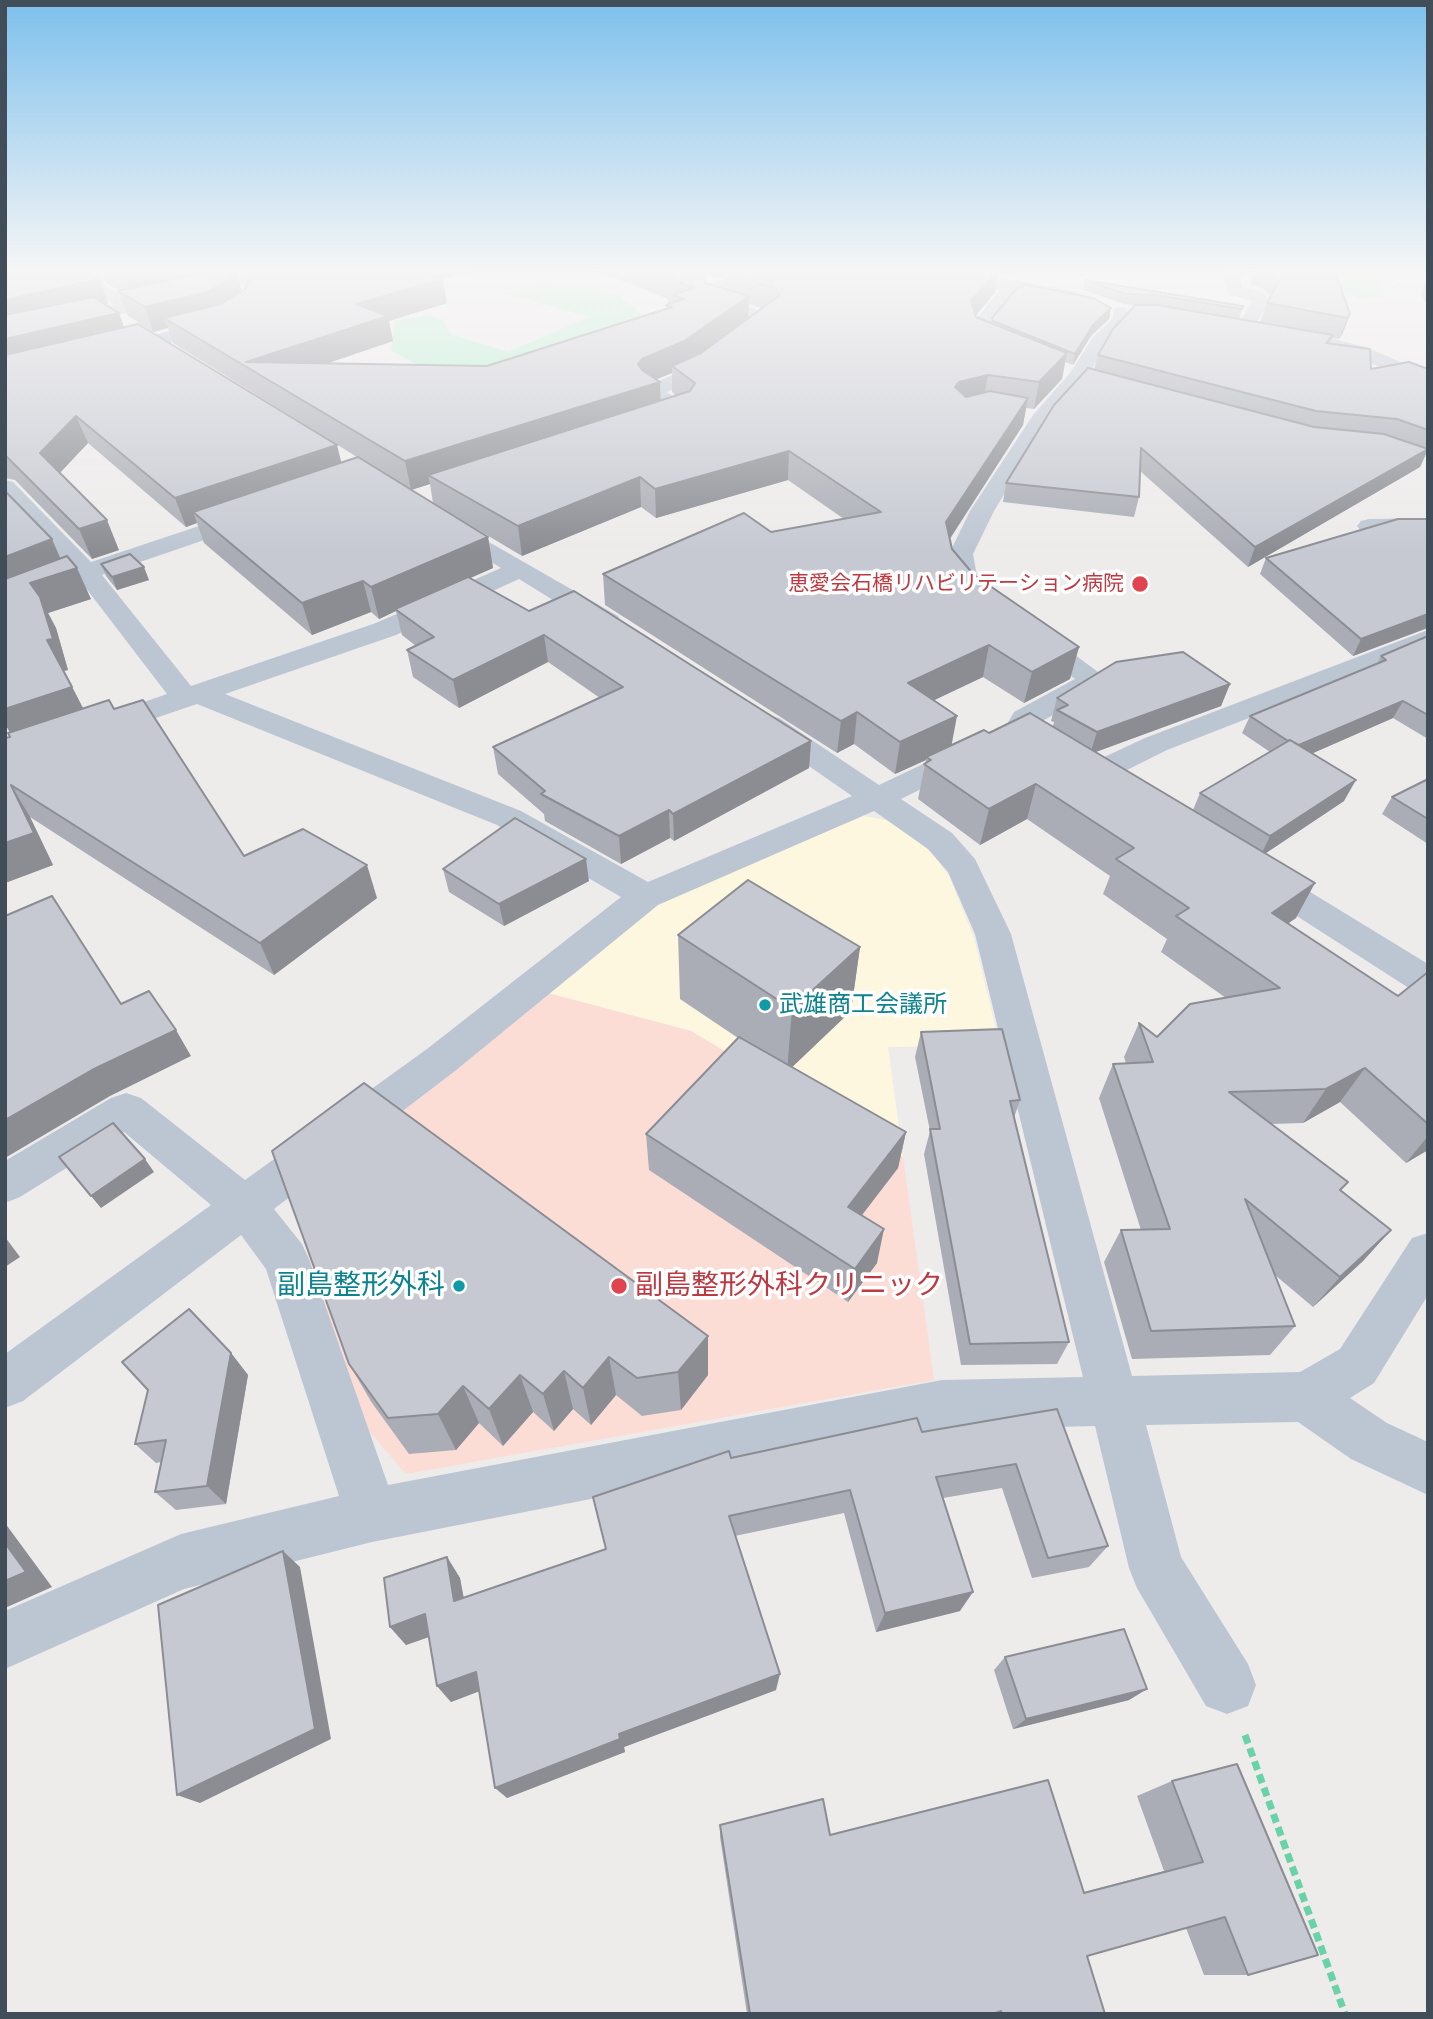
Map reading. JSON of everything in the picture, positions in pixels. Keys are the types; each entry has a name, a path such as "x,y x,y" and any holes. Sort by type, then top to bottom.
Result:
{"street":[{"path":"631,429 683,412 652,391 693,373 704,365"},
{"path":"1054,365 1078,376 1105,382"},
{"path":"5,1384 441,1060 646,896 1029,736 1025,719 1095,680 979,597 964,576 961,554 1029,417 1078,376 1085,365"},
{"path":"1391,365 1428,381"},
{"path":"1373,379 1408,373"},
{"path":"5,487 86,572 193,697 509,818 646,896"},
{"path":"5,607 86,572 277,507"},
{"path":"431,515 630,635"},
{"path":"1369,526 1428,525"},
{"path":"5,760 386,629 519,570"},
{"path":"1131,794 1085,767 1156,744 1428,638"},
{"path":"743,708 879,797 940,841 963,867 993,934 1157,1568 1227,1685"},
{"path":"1233,860 1428,982"},
{"path":"5,1184 126,1110 244,1205 286,1259 372,1515"},
{"path":"5,1640 181,1562 372,1515 942,1405 1305,1398 1357,1366 1428,1253"},
{"path":"1305,1398 1369,1441 1428,1469"}],"path":[{"path":"1227,1685 1345,2014"}],"shaded area":[{"path":"864,816 891,821 931,852 949,876 974,938 1000,1046 888,1047 903,1157 691,1031 544,992 653,903"},
{"name":"副島整形外科クリニック","path":"544,992 691,1031 903,1157 934,1380 406,1474 363,1424 287,1191"}],"green space":[{"path":"419,365 544,365 426,369"}],"building":[{"path":"5,365 206,365 337,445 175,498 76,416 40,453 107,520 79,529 5,455"},
{"path":"244,365 639,365 660,382 405,461"},
{"path":"1055,365 1039,382 988,375 959,382 955,387 966,397 990,391 1028,398 946,522 952,549 974,575 1079,647 1032,672 989,645 908,683 957,716 900,742 857,712 841,721 603,574 744,513 771,532 881,512 789,451 655,489 640,477 518,526 428,475 690,391 695,383 672,366"},
{"path":"1138,365 1371,365 1371,369 1392,365 1418,365 1428,369 1428,430 1397,419 1316,411"},
{"path":"1088,368 1314,427 1384,434 1428,449 1255,547 1141,448 1139,497 1006,483 1054,405"},
{"path":"358,457 488,537 371,587 363,581 302,603 193,512"},
{"path":"5,491 52,539 5,557"},
{"path":"1398,519 1428,519 1428,614 1361,639 1266,558"},
{"path":"130,554 144,567 112,577 101,564"},
{"path":"67,556 77,568 30,583 40,597 53,639 47,640 72,687 5,709 5,579"},
{"path":"468,577 529,611 574,591 811,741 673,814 669,810 619,836 541,794 545,791 493,747 623,687 544,635 453,680 407,650 434,637 395,609"},
{"path":"1428,636 1428,715 1403,701 1299,745 1288,741 1250,716 1386,660 1381,656"},
{"path":"1183,652 1230,684 1097,732 1057,710 1068,705 1057,698 1116,662"},
{"path":"109,700 114,709 143,700 244,856 303,829 367,865 260,943 11,785 34,833 5,843 5,738 10,737 8,733"},
{"path":"1030,713 1315,883 1272,913 1398,996 1428,972 1428,1124 1365,1068 1326,1089 1229,1092 1348,1182 1340,1190 1391,1230 1340,1277 1245,1199 1295,1326 1151,1331 1121,1230 1170,1229 1113,1064 1153,1062 1139,1023 1157,1037 1190,1004 1280,988 1176,916 1189,908 1116,859 1134,848 1036,784 989,809 924,764 931,760 926,757 984,730 989,733"},
{"path":"1290,740 1356,780 1270,836 1200,793"},
{"path":"1428,779 1428,819 1392,797"},
{"path":"515,818 586,859 499,904 443,869"},
{"path":"748,880 860,947 792,1009 678,935"},
{"path":"52,896 121,1004 149,991 176,1030 92,1070 5,1120 5,916"},
{"path":"1002,1029 1020,1100 1010,1101 1069,1342 970,1344 930,1129 940,1129 921,1032"},
{"path":"739,1037 906,1132 848,1207 884,1229 855,1269 646,1134"},
{"name":"副島整形外科","path":"364,1083 708,1336 678,1372 637,1378 609,1357 583,1388 564,1371 543,1394 520,1375 489,1409 463,1386 438,1414 388,1418 349,1364 272,1151"},
{"path":"113,1123 145,1159 91,1196 59,1157"},
{"path":"189,1309 231,1353 207,1486 155,1492 166,1440 135,1444 148,1390 122,1362"},
{"path":"1057,1409 1108,1546 1048,1558 1016,1464 936,1477 973,1592 885,1613 850,1490 729,1516 780,1674 619,1734 620,1739 495,1788 476,1672 437,1686 425,1614 390,1627 384,1578 447,1557 454,1601 606,1549 593,1497 729,1451 731,1458 917,1418 922,1432"},
{"path":"5,1543 26,1572 5,1581"},
{"path":"283,1551 315,1729 177,1795 158,1605"},
{"path":"1124,1629 1147,1689 1026,1719 1005,1657"},
{"path":"1237,1764 1318,1955 1248,1975 1225,1917 1087,1956 1105,2014 1002,2014 1001,2011 993,2014 750,2014 720,1825 823,1799 830,1835 1048,1780 1084,1893 1203,1862 1172,1781"}],"place":[{"name":"恵愛会石橋リハビリテーション病院","path":"1140,584"},
{"name":"武雄商工会議所","path":"765,1005"},
{"name":"副島整形外科","path":"459,1286"},
{"name":"副島整形外科クリニック","path":"619,1286"}]}
